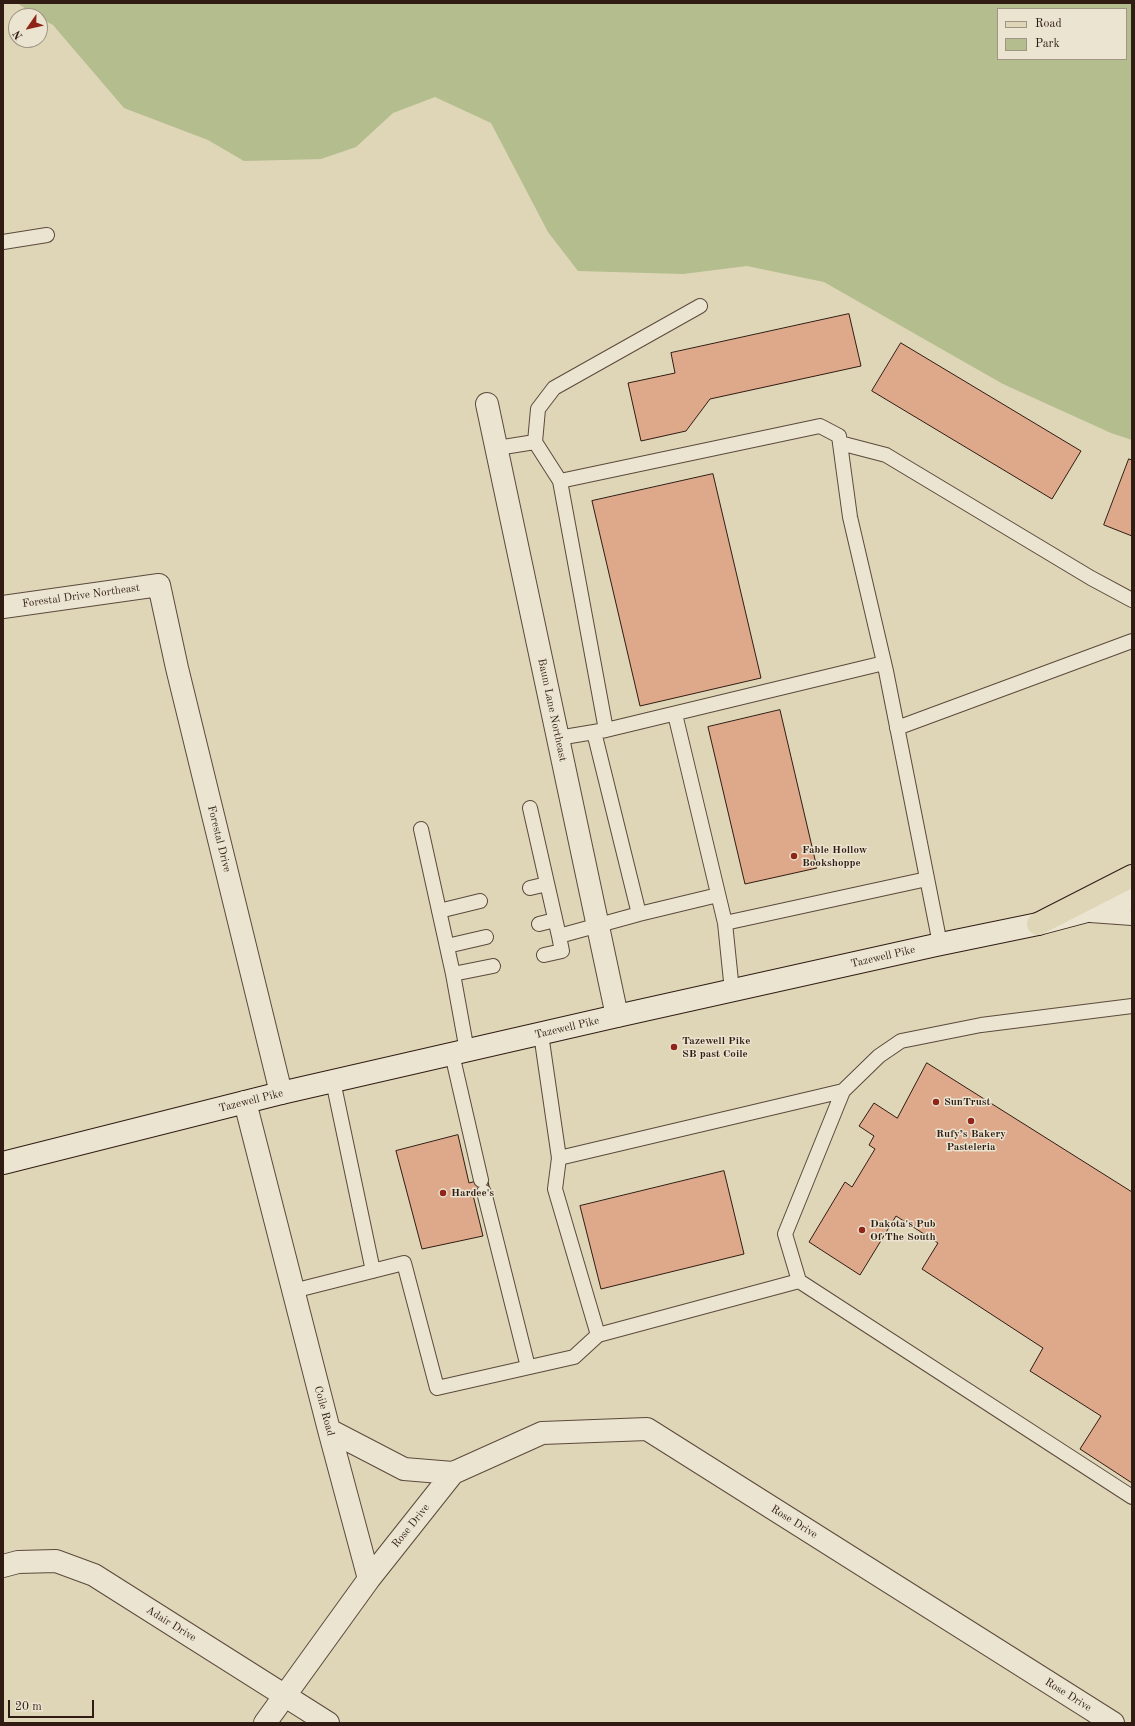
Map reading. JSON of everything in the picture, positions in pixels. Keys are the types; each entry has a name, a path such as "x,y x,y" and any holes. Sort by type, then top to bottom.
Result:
{"main road":[{"path":"1038,924 1132,876"}],"street":[{"name":"Baum Lane Northeast","path":"487,404 617,1016"},
{"name":"Forestal Drive Northeast","path":"3,607 159,585"},
{"name":"Forestal Drive","path":"159,585 177,668 281,1093"},
{"name":"Tazewell Pike","path":"3,1163 281,1093 732,990 1038,924 1132,899"},
{"name":"Coile Road","path":"245,1102 329,1430 369,1579"},
{"name":"Rose Drive","path":"369,1579 453,1473 542,1433 647,1429 1113,1723"},
{"name":"Rose Drive","path":"329,1430 404,1470 453,1473"},
{"name":"Adair Drive","path":"3,1566 18,1562 56,1561 94,1575 328,1723"},
{"path":"266,1723 369,1579"}],"lane":[{"path":"3,242 47,235"},
{"path":"639,914 600,731 560,481 535,442 538,409 554,388 700,306"},
{"path":"560,481 820,426 839,436 850,517 884,664 940,944"},
{"path":"497,448 535,442"},
{"path":"840,442 886,455 1091,578 1132,600"},
{"path":"897,728 1132,641"},
{"path":"558,738 600,731 675,714 884,664"},
{"path":"675,714 725,923 732,990"},
{"path":"530,808 562,951 544,955"},
{"path":"421,829 453,974 459,1052 482,1186 528,1367"},
{"path":"725,923 927,879"},
{"path":"530,888 547,884"},
{"path":"559,936 639,914 718,895"},
{"path":"439,911 480,901"},
{"path":"1074,914 1132,918"},
{"path":"538,924 555,920"},
{"path":"447,946 486,937"},
{"path":"453,974 493,966"},
{"path":"1132,1006 981,1025 901,1041 879,1056 843,1090 785,1234 799,1281 1132,1496"},
{"path":"542,1034 559,1158 556,1188 598,1335"},
{"path":"333,1081 373,1270"},
{"path":"559,1158 843,1090"},
{"path":"293,1291 404,1263 437,1388 574,1357 598,1335 799,1281"}],"green space":[{"path":"17,3 1132,3 1132,440 1111,433 1003,384 824,282 747,266 683,274 578,271 548,232 491,123 435,97 393,113 356,147 321,159 244,161 208,140 124,108 53,25 48,22 48,8 25,8"}],"building":[{"path":"849,314 861,366 710,399 686,431 641,441 628,383 675,373 671,353"},
{"path":"901,343 1081,451 1052,499 872,391"},
{"path":"1129,459 1132,460 1132,536 1104,525"},
{"path":"713,474 761,678 640,706 592,501"},
{"path":"780,710 817,868 745,884 708,727"},
{"path":"927,1063 1132,1192 1132,1483 1080,1449 1101,1416 1030,1371 1043,1348 922,1269 938,1243 896,1216 860,1275 809,1242 845,1182 852,1187 875,1149 869,1145 874,1136 859,1126 874,1103 897,1118"},
{"name":"Hardee's","path":"458,1135 469,1183 487,1178 490,1190 473,1195 483,1236 422,1249 396,1151"},
{"path":"724,1171 744,1254 601,1289 580,1206"}],"place":[{"name":"Fable Hollow Bookshoppe","path":"794,856"},
{"name":"Tazewell Pike SB past Coile","path":"674,1047"},
{"name":"SunTrust","path":"936,1102"},
{"name":"Rufy’s Bakery Pasteleria","path":"971,1121"},
{"name":"Hardee's","path":"443,1193"},
{"name":"Dakota's Pub Of The South","path":"862,1230"}]}
